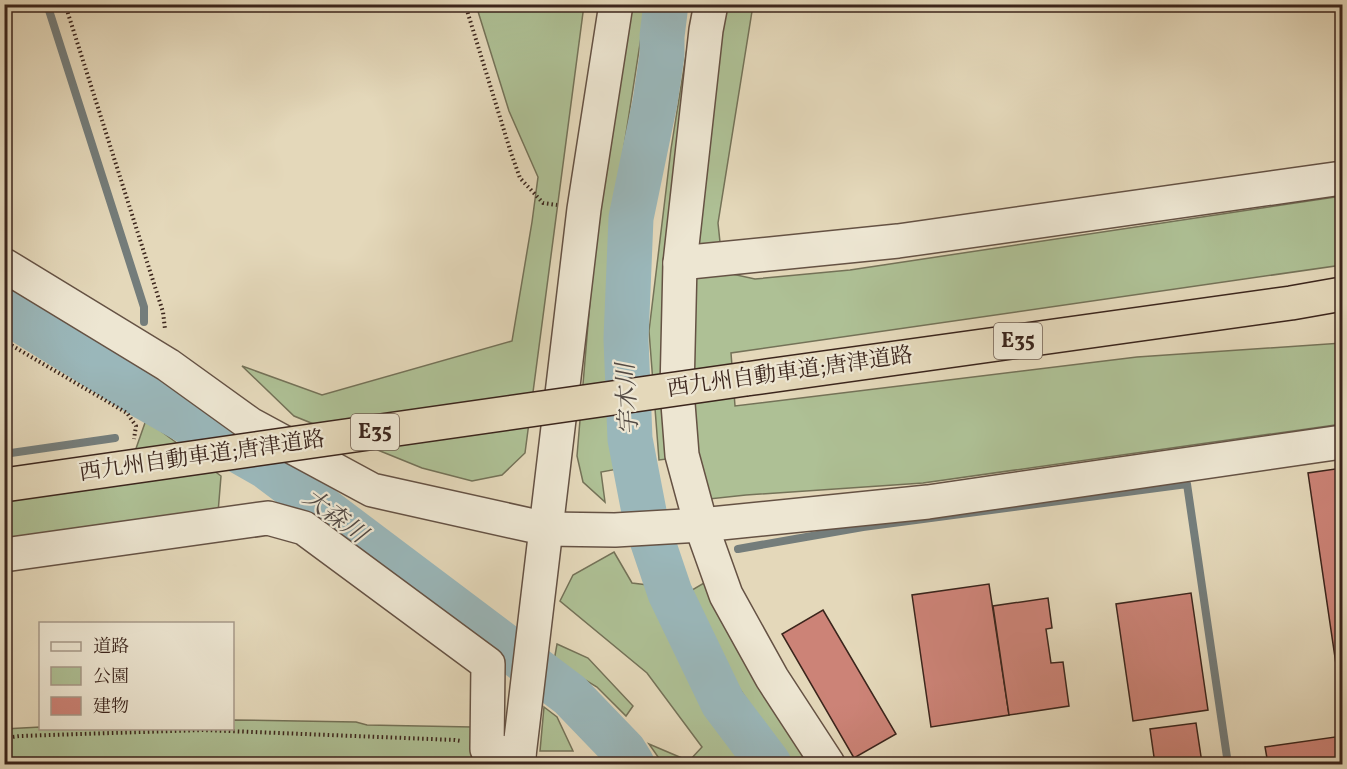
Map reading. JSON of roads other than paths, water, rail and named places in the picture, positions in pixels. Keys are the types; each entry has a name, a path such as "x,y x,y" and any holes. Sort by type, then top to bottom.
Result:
{"highway":[{"name":"西九州自動車道;唐津道路","path":"4,486 1342,294"},
{"name":"西九州自動車道;唐津道路","path":"1291,303 1342,302"}],"street":[{"path":"4,555 268,518 304,528 488,664 487,749 519,760 584,209 616,4"},
{"path":"711,4 706,30 680,263 677,391 682,455 701,525 726,595 772,678 828,765"},
{"path":"680,263 898,241 1342,178"},
{"path":"4,265 168,366 250,424 372,490 547,529 615,530 701,525 928,502 1342,442"}],"waterway":[{"path":"47,4 144,307 144,322"},
{"name":"宇木川","path":"666,4 655,102 631,218 626,339 630,439 646,522 670,593 723,703 769,764"},
{"name":"大森川","path":"4,310 146,398 267,467 570,695 624,751 632,764"},
{"path":"4,454 115,438"},
{"path":"738,549 863,527 1187,484 1228,764"}]}
